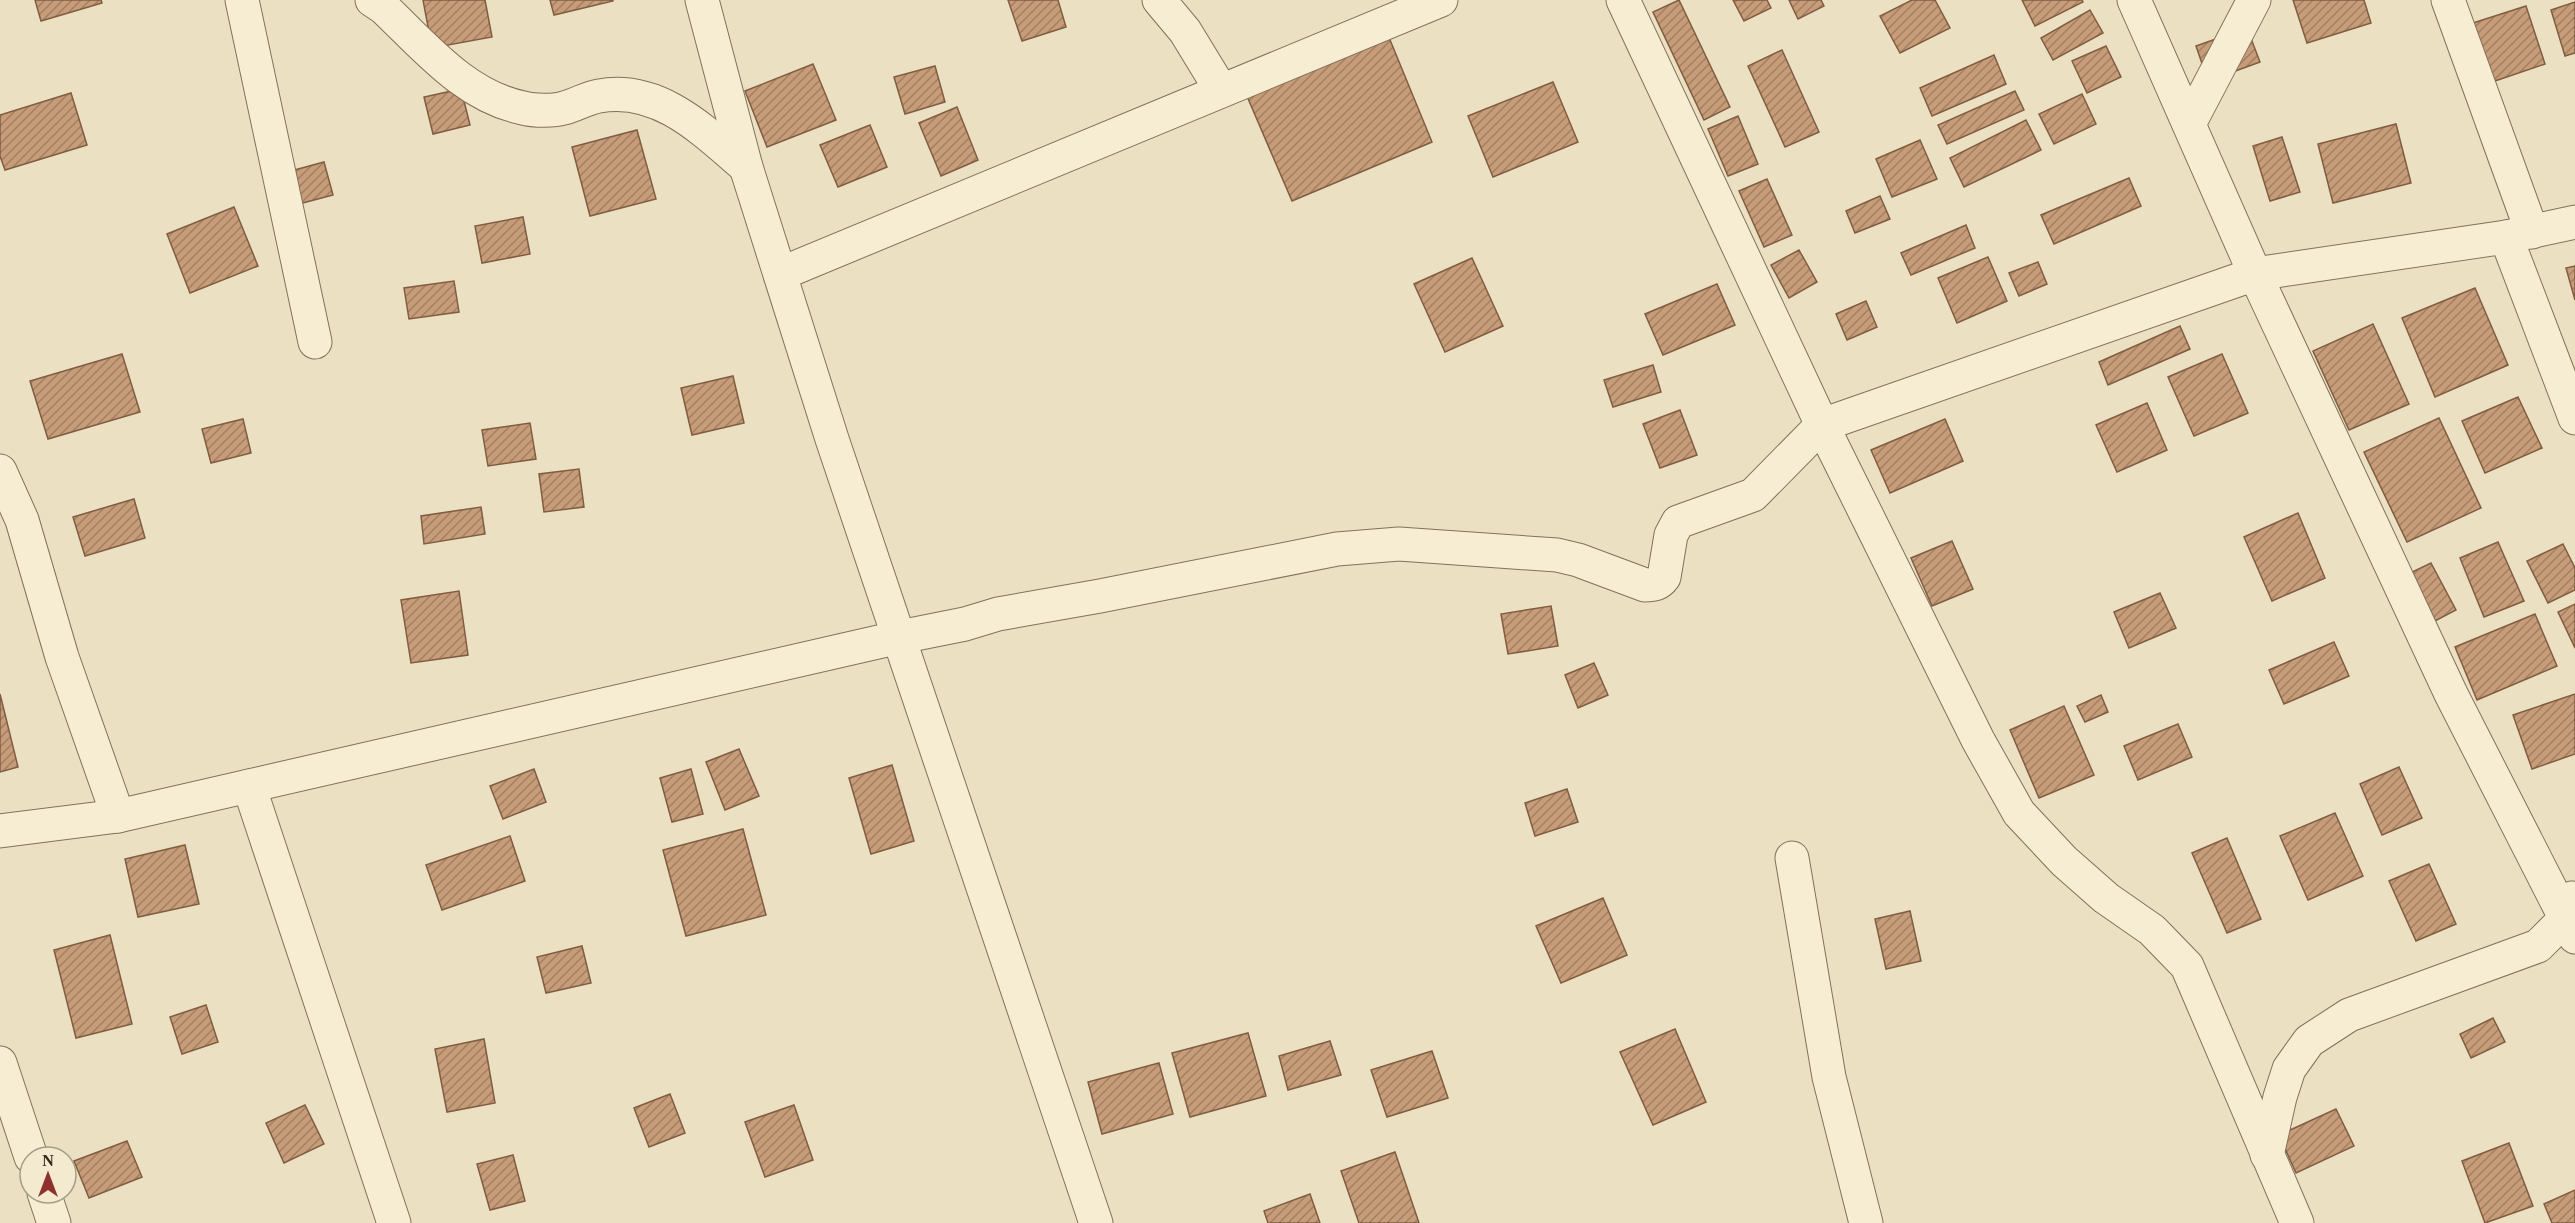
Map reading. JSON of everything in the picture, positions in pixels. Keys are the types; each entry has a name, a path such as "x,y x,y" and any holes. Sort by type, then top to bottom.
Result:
{"street":[{"path":"242,0 315,342"},
{"path":"372,0 384,8 453,73 486,95 524,109 562,109 597,96 623,93 663,103 703,129 746,167"},
{"path":"702,0 746,167 832,439 1096,1223"},
{"path":"1159,0 1185,31 1221,90"},
{"path":"780,274 1441,0"},
{"path":"1623,0 1822,425 1978,740 2019,813 2064,861 2106,898 2152,930 2187,966 2297,1223"},
{"path":"2134,0 2255,274 2451,693 2570,927"},
{"path":"2189,124 2254,0"},
{"path":"2448,0 2575,418"},
{"path":"0,831 118,816 900,637 966,624 998,614 1326,552 1399,544 1557,555 1578,560 1646,585 1654,585 1664,577 1671,535 1678,522 1753,495 1822,425 2255,274 2519,235 2575,222"},
{"path":"0,471 22,520 62,657 118,816"},
{"path":"249,786 394,1223"},
{"path":"1792,858 1830,1077 1866,1223"},
{"path":"2570,927 2575,886"},
{"path":"2267,1155 2289,1069 2309,1041 2349,1014 2538,946 2570,927"},
{"path":"0,1063 27,1145"},
{"path":"48,1205 54,1223"}],"building":[{"path":"35,0 101,0 102,3 41,21"},
{"path":"423,0 485,0 492,37 432,48"},
{"path":"550,0 613,0 613,1 554,15"},
{"path":"1008,0 1058,0 1066,27 1022,41"},
{"path":"1679,0 1730,107 1704,120 1653,12"},
{"path":"1733,0 1767,0 1771,8 1744,21"},
{"path":"1789,0 1821,0 1824,6 1798,19"},
{"path":"1912,0 1935,0 1950,28 1900,53 1880,16"},
{"path":"2022,0 2082,0 2083,2 2035,26"},
{"path":"2293,0 2364,0 2371,23 2307,43"},
{"path":"2575,2 2575,53 2565,56 2551,10"},
{"path":"2526,6 2545,64 2492,82 2473,23"},
{"path":"2090,10 2103,33 2053,60 2041,38"},
{"path":"2247,28 2260,62 2208,81 2196,46"},
{"path":"1388,35 1432,142 1292,201 1246,94"},
{"path":"2106,46 2121,77 2087,93 2072,61"},
{"path":"1782,50 1819,132 1785,147 1748,66"},
{"path":"1994,55 2006,84 1932,116 1920,88"},
{"path":"813,64 836,120 767,147 745,91"},
{"path":"935,66 945,102 905,114 894,77"},
{"path":"1553,82 1578,142 1493,177 1468,116"},
{"path":"461,89 470,125 433,134 424,97"},
{"path":"2015,91 2024,110 1947,144 1938,125"},
{"path":"71,93 87,145 5,170 0,156 0,115"},
{"path":"2082,94 2096,124 2054,144 2039,114"},
{"path":"957,107 978,160 941,176 919,123"},
{"path":"1738,116 1758,164 1728,176 1708,129"},
{"path":"2026,120 2041,150 1964,187 1950,158"},
{"path":"2396,124 2411,183 2333,203 2318,144"},
{"path":"870,125 887,167 838,187 820,145"},
{"path":"637,130 656,199 590,216 572,147"},
{"path":"2282,137 2300,192 2270,201 2253,146"},
{"path":"1920,140 1937,179 1892,197 1876,159"},
{"path":"324,162 333,195 295,205 287,172"},
{"path":"2129,178 2141,206 2054,244 2041,215"},
{"path":"1767,179 1792,235 1764,247 1739,191"},
{"path":"1880,196 1890,219 1855,233 1846,211"},
{"path":"234,207 258,266 190,293 167,234"},
{"path":"523,217 530,254 482,263 475,226"},
{"path":"1966,225 1975,248 1911,275 1901,253"},
{"path":"1799,250 1817,282 1789,298 1771,265"},
{"path":"1988,257 2007,301 1957,323 1938,278"},
{"path":"1472,258 1503,326 1445,352 1414,284"},
{"path":"2038,262 2047,284 2019,296 2009,273"},
{"path":"2575,266 2575,300 2566,268"},
{"path":"454,281 459,312 409,319 404,288"},
{"path":"1717,284 1735,325 1663,355 1645,314"},
{"path":"2475,288 2508,365 2435,397 2402,318"},
{"path":"1866,301 1877,327 1847,340 1836,314"},
{"path":"2373,324 2409,404 2349,430 2313,351"},
{"path":"2180,326 2190,349 2108,385 2099,362"},
{"path":"122,354 140,412 48,439 30,381"},
{"path":"2222,354 2248,413 2194,436 2168,377"},
{"path":"1653,365 1661,392 1613,407 1604,380"},
{"path":"733,376 744,423 692,435 681,388"},
{"path":"2518,397 2542,448 2485,473 2462,421"},
{"path":"2147,403 2167,450 2117,472 2096,425"},
{"path":"1680,410 1697,455 1660,468 1643,424"},
{"path":"2439,418 2481,508 2407,542 2364,452"},
{"path":"243,419 251,453 211,463 202,429"},
{"path":"1945,419 1963,461 1890,493 1871,450"},
{"path":"530,423 536,459 488,466 482,430"},
{"path":"579,469 584,507 544,512 539,474"},
{"path":"134,499 145,538 85,556 73,517"},
{"path":"481,507 485,534 424,544 421,516"},
{"path":"2298,513 2325,578 2272,601 2244,537"},
{"path":"1952,541 1973,589 1932,606 1911,558"},
{"path":"2498,542 2524,601 2484,617 2460,558"},
{"path":"2563,544 2575,568 2575,590 2548,603 2527,561"},
{"path":"2431,563 2456,610 2433,622 2408,574"},
{"path":"459,591 468,655 411,663 401,600"},
{"path":"2160,593 2176,628 2129,648 2114,612"},
{"path":"2575,604 2575,648 2558,612"},
{"path":"1551,606 1558,646 1508,654 1501,614"},
{"path":"2535,614 2557,666 2477,700 2455,647"},
{"path":"2334,642 2349,676 2284,704 2269,670"},
{"path":"1594,663 1608,695 1578,708 1565,675"},
{"path":"0,694 18,767 0,772"},
{"path":"2575,694 2575,754 2532,769 2513,715"},
{"path":"2101,695 2108,712 2085,722 2077,706"},
{"path":"2064,706 2094,775 2039,798 2010,730"},
{"path":"2178,724 2192,757 2138,780 2124,746"},
{"path":"739,749 759,796 725,810 706,762"},
{"path":"892,765 914,841 871,854 849,778"},
{"path":"2399,767 2422,818 2382,835 2360,784"},
{"path":"534,769 546,802 503,819 490,786"},
{"path":"691,769 703,814 672,822 660,778"},
{"path":"1567,789 1578,822 1535,836 1525,803"},
{"path":"2335,813 2363,876 2308,900 2280,836"},
{"path":"743,829 766,915 686,936 663,850"},
{"path":"510,836 525,881 442,910 426,865"},
{"path":"2227,838 2261,919 2227,933 2192,853"},
{"path":"185,845 199,904 138,917 125,859"},
{"path":"2429,864 2456,924 2416,941 2389,881"},
{"path":"1603,898 1627,955 1561,983 1536,926"},
{"path":"1910,911 1921,961 1886,969 1875,919"},
{"path":"110,935 132,1024 76,1038 54,950"},
{"path":"582,946 591,983 546,993 537,957"},
{"path":"206,1005 218,1042 182,1054 170,1017"},
{"path":"2493,1018 2505,1042 2471,1058 2460,1034"},
{"path":"1675,1029 1706,1102 1653,1125 1620,1052"},
{"path":"1248,1033 1266,1096 1190,1117 1172,1053"},
{"path":"484,1039 495,1103 447,1112 435,1049"},
{"path":"1330,1041 1341,1075 1288,1090 1279,1056"},
{"path":"1432,1051 1448,1098 1387,1117 1371,1070"},
{"path":"1159,1063 1173,1114 1102,1134 1088,1082"},
{"path":"670,1094 685,1133 649,1147 634,1108"},
{"path":"305,1105 324,1144 284,1163 266,1123"},
{"path":"794,1105 813,1160 765,1177 745,1122"},
{"path":"2336,1109 2354,1146 2296,1173 2279,1135"},
{"path":"127,1141 142,1177 89,1198 78,1171 78,1159"},
{"path":"2509,1143 2533,1206 2485,1223 2462,1161"},
{"path":"1395,1152 1419,1223 1359,1223 1341,1171"},
{"path":"513,1155 525,1201 490,1210 477,1164"},
{"path":"2575,1190 2575,1223 2552,1223 2544,1204"},
{"path":"1310,1194 1320,1223 1268,1223 1264,1211"}]}
